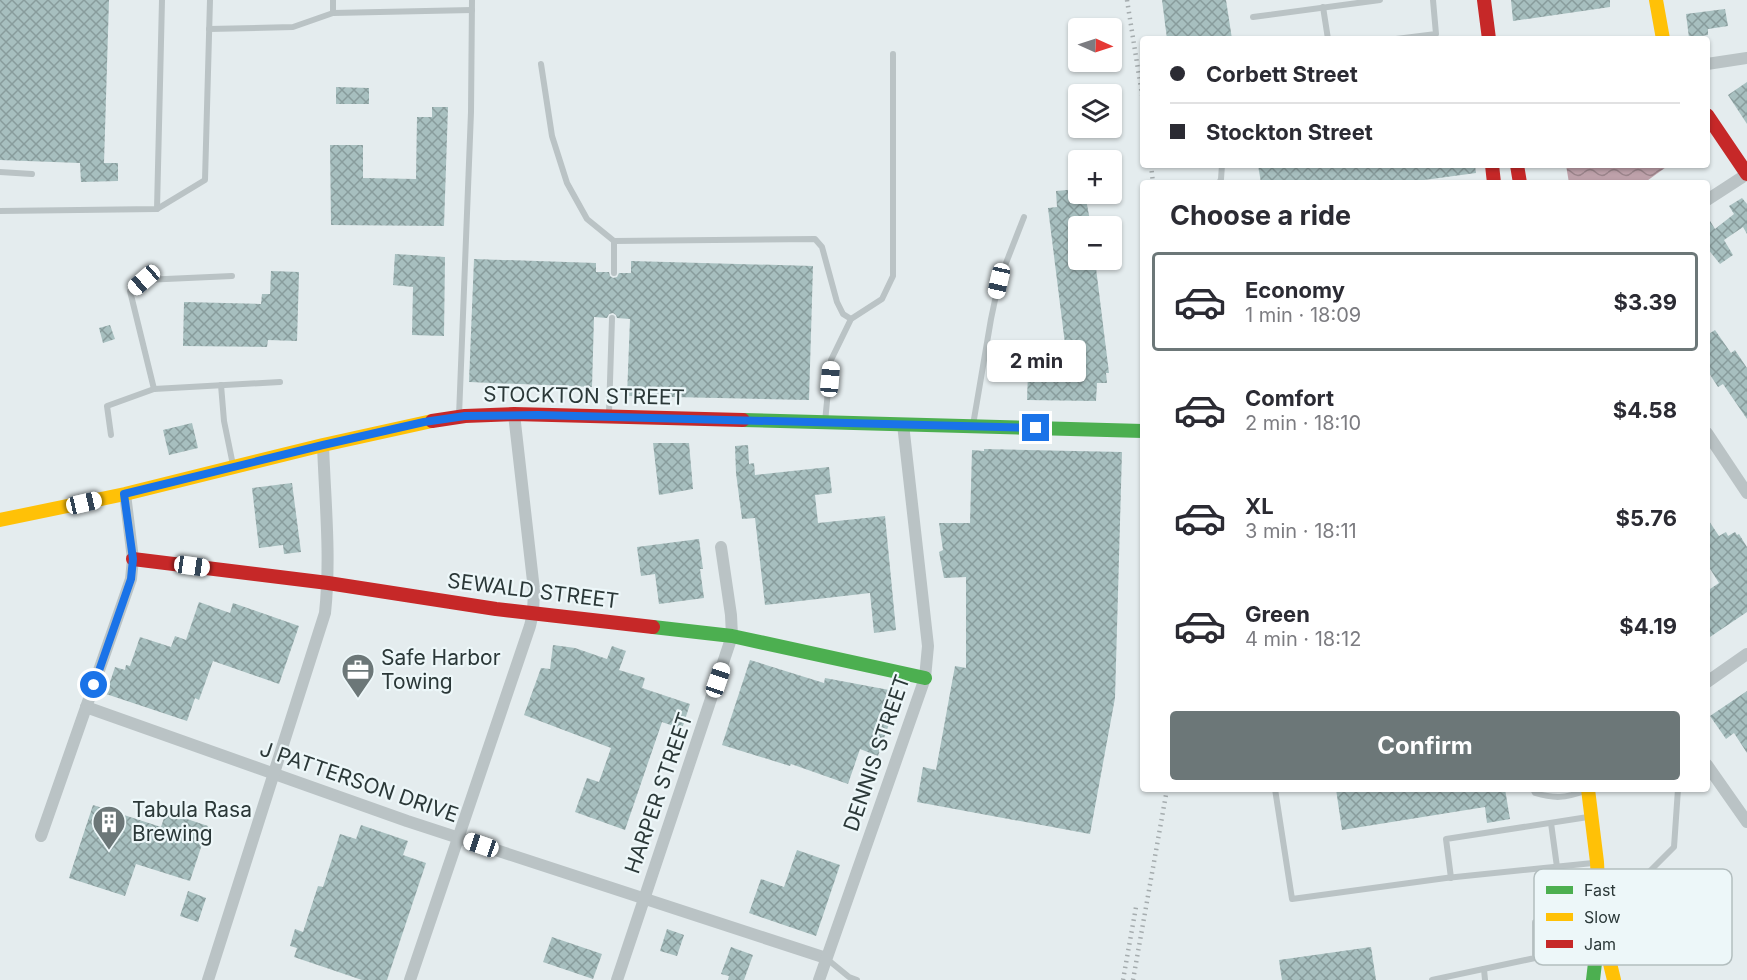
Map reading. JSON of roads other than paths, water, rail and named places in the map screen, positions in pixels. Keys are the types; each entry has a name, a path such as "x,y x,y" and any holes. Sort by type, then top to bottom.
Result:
{"main road":[{"path":"1484,0 1489,36"},
{"path":"1656,0 1662,36"},
{"path":"1710,119 1747,174"},
{"name":"STOCKTON STREET","path":"0,519 44,512 124,494 424,422 459,417 514,414 1140,431"},
{"name":"SEWALD STREET","path":"133,559 328,583 496,609 732,636 926,678"},
{"path":"1588,792 1597,869"},
{"path":"1593,980 1595,965"},
{"path":"1610,965 1614,980"}],"street":[{"path":"1710,64 1747,58"},
{"path":"1710,198 1747,174"},
{"path":"410,980 533,613 534,590 514,414"},
{"name":"DENNIS STREET","path":"819,980 926,678 928,646 903,424"},
{"path":"1710,438 1747,493"},
{"path":"208,980 325,613 328,583 323,445"},
{"path":"42,837 131,579 133,559 124,494"},
{"name":"HARPER STREET","path":"617,980 732,636 721,547"},
{"path":"1710,680 1747,654"},
{"name":"J PATTERSON DRIVE","path":"86,707 459,837 826,958"},
{"path":"1710,769 1747,822"}],"lane":[{"path":"157,209 162,0"},
{"path":"0,211 157,209 205,180 210,0"},
{"path":"333,0 333,13"},
{"path":"459,417 471,112 472,0"},
{"path":"1253,16 1380,0"},
{"path":"1420,36 1436,34 1433,0"},
{"path":"1323,7 1328,36"},
{"path":"209,29 293,27 333,13 472,10"},
{"path":"825,422 831,360 851,319 882,299 893,276 893,54"},
{"path":"541,64 552,136 567,183 587,219 614,241 815,239 822,247 837,302 843,314 851,319"},
{"path":"0,172 32,174"},
{"path":"972,426 999,281 1024,217"},
{"path":"614,241 614,273"},
{"path":"154,389 130,291 144,280 232,276"},
{"path":"609,417 612,318"},
{"path":"111,435 107,406 154,389 280,382"},
{"path":"221,385 224,421 234,467"},
{"path":"1275,792 1292,900 1451,878 1534,869"},
{"path":"1534,792 1549,797 1566,797 1580,792"},
{"path":"1652,869 1674,847 1678,792"},
{"path":"1451,878 1446,839 1592,816"},
{"path":"1551,823 1557,867"},
{"path":"1538,869 1597,862"},
{"path":"826,958 849,977 857,980"},
{"path":"1432,980 1534,958"},
{"path":"1484,969 1485,980"}],"water":[{"path":"1566,168 1665,168 1648,180 1568,180"}],"railway":[{"path":"1127,0 1140,82"},
{"path":"1151,168 1153,180"},
{"path":"1133,980 1166,792"},
{"path":"1123,980 1136,907"}],"place":[{"name":"Safe Harbor Towing","path":"358,699"},
{"name":"Tabula Rasa Brewing","path":"109,851"}]}
